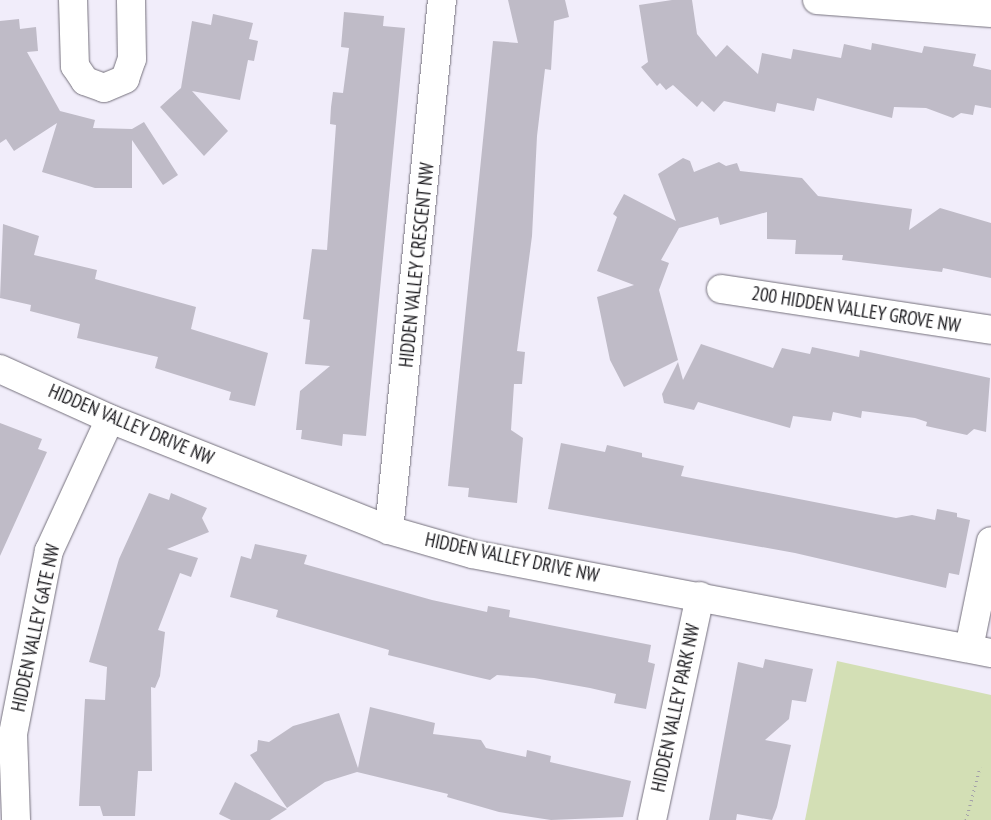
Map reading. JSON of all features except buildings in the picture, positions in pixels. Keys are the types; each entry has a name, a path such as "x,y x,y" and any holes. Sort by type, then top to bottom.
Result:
{"street":[{"path":"73,0 75,66 85,80 104,88 125,80 132,59 131,0"},
{"name":"HIDDEN VALLEY CRESCENT NW","path":"389,530 442,0"},
{"path":"817,0 991,13"},
{"name":"200 HIDDEN VALLEY GROVE NW","path":"721,289 991,330"},
{"name":"HIDDEN VALLEY DRIVE NW","path":"0,369 110,418 389,530 472,554 700,596 980,651"},
{"name":"HIDDEN VALLEY GATE NW","path":"16,820 13,734 49,551 110,418"},
{"path":"980,651 991,541"},
{"name":"HIDDEN VALLEY PARK NW","path":"652,820 700,596"}],"path":[{"path":"966,820 980,767"}],"green space":[{"path":"837,661 991,695 991,820 805,820"}]}
